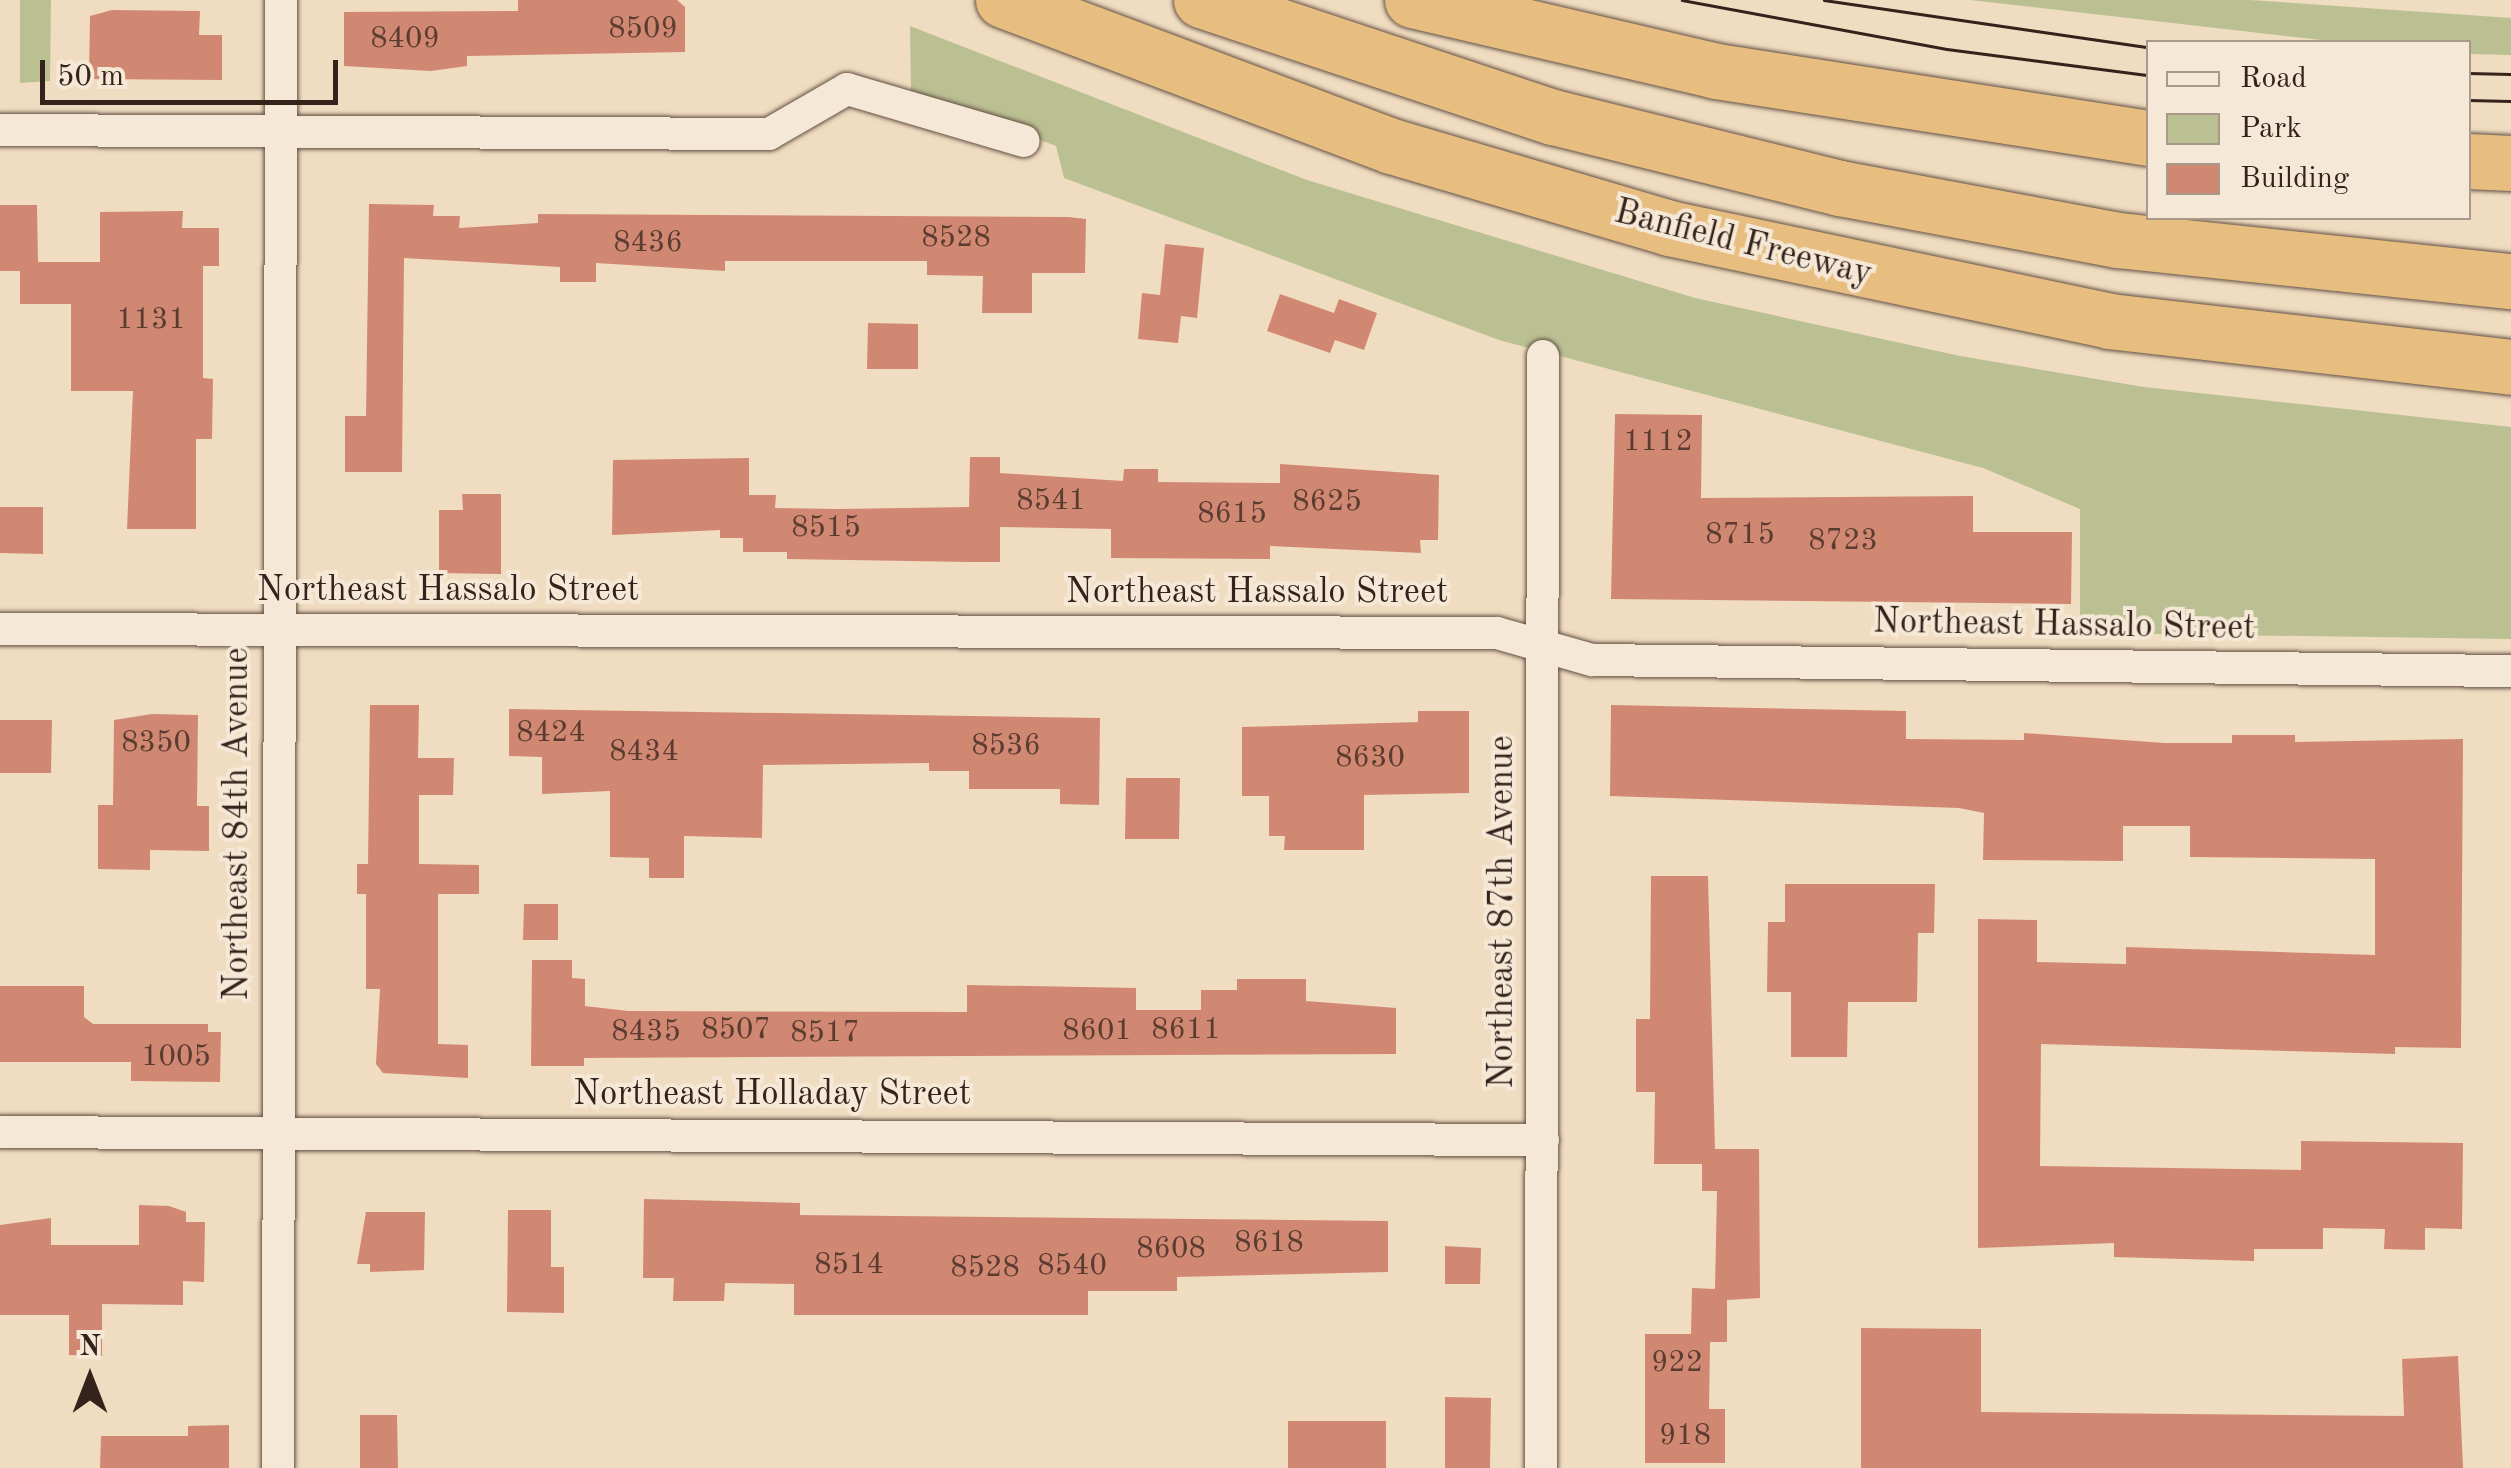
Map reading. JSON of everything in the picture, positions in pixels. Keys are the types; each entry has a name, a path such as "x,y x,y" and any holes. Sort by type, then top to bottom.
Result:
{"highway":[{"name":"Banfield Freeway","path":"1004,0 1374,140 1669,228 2109,321 2511,367"},
{"path":"1202,0 1519,107 1840,188 2118,240 2511,281"},
{"path":"1412,0 1716,71 2146,138"},
{"path":"2471,161 2511,162"}],"street":[{"name":"Northeast 84th Avenue","path":"278,1468 281,0"},
{"path":"0,130 768,134 847,89 1024,141"},
{"name":"Northeast 87th Avenue","path":"1541,1468 1543,356"},
{"name":"Northeast Hassalo Street","path":"0,629 1497,634 1592,660 2511,671"},
{"name":"Northeast Holladay Street","path":"0,1132 1543,1140"}],"green space":[{"path":"20,0 51,0 50,81 20,83"},
{"path":"1970,0 2250,0 2511,18 2511,55 2471,54 2471,40 2320,40"},
{"path":"910,26 1307,180 1695,298 1960,356 2144,387 2511,427 2511,639 2080,633 2080,509 1983,468 1499,340 1064,178 1056,146 911,91"}],"building":[{"path":"518,0 677,0 685,7 685,52 467,56 467,66 431,71 344,66 344,12 518,11"},
{"path":"112,10 200,11 199,35 222,35 222,80 89,79 90,16"},
{"path":"369,204 434,205 433,216 460,216 459,228 538,223 538,214 1068,217 1086,219 1085,273 1032,273 1032,313 982,313 983,276 927,275 927,261 725,261 725,271 596,263 596,282 560,282 560,267 404,258 402,472 345,472 345,416 366,416"},
{"path":"0,205 37,205 38,262 100,262 100,212 183,211 182,228 219,228 219,266 203,266 203,378 213,379 212,439 196,439 196,529 127,529 133,391 71,391 71,304 20,304 20,271 0,271"},
{"path":"1165,244 1204,248 1197,318 1181,316 1178,343 1138,339 1142,293 1160,295"},
{"path":"1280,294 1334,313 1339,299 1377,313 1364,350 1335,340 1330,353 1267,331"},
{"path":"868,323 918,324 918,369 867,369"},
{"path":"1615,414 1702,415 1701,498 1973,496 1973,532 2072,532 2071,604 1611,599"},
{"path":"970,457 1000,457 1000,473 1123,481 1124,469 1158,469 1158,482 1280,483 1280,464 1439,475 1438,540 1420,540 1421,553 1270,546 1270,559 1111,558 1111,529 1000,527 1000,562 969,562 787,559 787,552 743,552 743,538 720,538 720,530 612,535 613,460 749,458 749,495 776,495 775,508 839,509 969,507"},
{"path":"462,494 501,494 501,574 439,573 439,510 463,510"},
{"path":"0,507 43,507 43,554 0,553"},
{"path":"370,705 419,705 418,758 454,758 453,795 419,795 419,864 479,865 479,894 438,894 438,1044 468,1045 468,1078 383,1073 376,1064 380,989 366,989 366,894 357,894 357,864 368,864"},
{"path":"1611,705 1906,711 1906,739 2024,740 2024,733 2165,743 2232,743 2232,735 2295,735 2295,742 2463,739 2461,1048 2395,1047 2395,1054 2041,1044 2040,1166 2301,1170 2301,1141 2463,1143 2462,1229 2425,1228 2425,1250 2384,1249 2385,1229 2323,1228 2323,1249 2254,1249 2254,1261 2114,1257 2114,1243 1978,1248 1978,919 2037,920 2037,962 2126,964 2126,947 2375,955 2375,859 2190,857 2190,826 2123,826 2123,861 1983,860 1984,813 1959,808 1610,796"},
{"path":"509,709 1100,718 1099,805 1060,804 1060,789 969,789 969,771 929,771 929,763 763,765 762,838 684,836 684,878 649,878 649,858 610,857 610,791 542,794 542,757 509,756"},
{"path":"1418,711 1469,711 1469,793 1364,795 1364,850 1284,850 1285,836 1269,836 1269,796 1242,796 1242,727 1418,722"},
{"path":"152,714 198,715 197,806 209,806 209,851 150,850 150,870 98,869 98,805 113,805 114,720"},
{"path":"0,720 52,720 51,773 0,773"},
{"path":"1126,778 1180,778 1179,839 1125,839"},
{"path":"1651,876 1708,876 1715,1149 1759,1149 1760,1298 1727,1300 1727,1342 1710,1342 1709,1409 1725,1409 1725,1463 1645,1463 1645,1334 1691,1334 1692,1288 1715,1289 1717,1191 1702,1191 1702,1164 1654,1164 1655,1092 1636,1092 1636,1019 1650,1019"},
{"path":"1785,884 1935,884 1934,933 1918,933 1917,1002 1848,1002 1847,1057 1791,1057 1791,992 1767,992 1768,922 1785,922"},
{"path":"524,904 558,904 558,940 523,940"},
{"path":"532,960 572,960 572,978 585,979 585,1006 628,1011 967,1012 967,985 1136,988 1136,1010 1201,1010 1201,990 1237,990 1237,979 1306,979 1306,1001 1396,1008 1396,1054 584,1058 584,1066 531,1066"},
{"path":"0,986 84,986 84,1017 93,1024 208,1024 208,1032 221,1032 220,1082 131,1081 131,1062 0,1062"},
{"path":"644,1199 800,1203 800,1215 1388,1221 1388,1272 1177,1277 1177,1291 1088,1291 1088,1315 794,1315 794,1284 725,1283 724,1301 673,1301 674,1278 643,1278"},
{"path":"139,1205 169,1206 186,1212 186,1222 205,1222 204,1282 183,1281 183,1305 102,1304 102,1356 69,1355 69,1315 0,1315 0,1225 51,1218 51,1245 139,1245"},
{"path":"508,1210 551,1210 551,1267 564,1267 564,1313 507,1312"},
{"path":"366,1212 425,1212 424,1270 370,1272 370,1264 357,1264"},
{"path":"1445,1246 1481,1248 1480,1284 1445,1284"},
{"path":"1861,1328 1981,1329 1981,1412 2404,1416 2402,1359 2458,1356 2463,1468 1861,1468"},
{"path":"1445,1397 1491,1398 1490,1468 1445,1468"},
{"path":"360,1415 397,1415 398,1468 360,1468"},
{"path":"1288,1421 1386,1421 1386,1468 1288,1468"},
{"path":"229,1425 229,1468 100,1468 101,1436 188,1436 188,1426"}],"tram line":[{"path":"1682,0 1947,49 2146,75"},
{"path":"1824,0 2146,47"},
{"path":"2471,73 2511,74"},
{"path":"2471,100 2511,101"}]}
